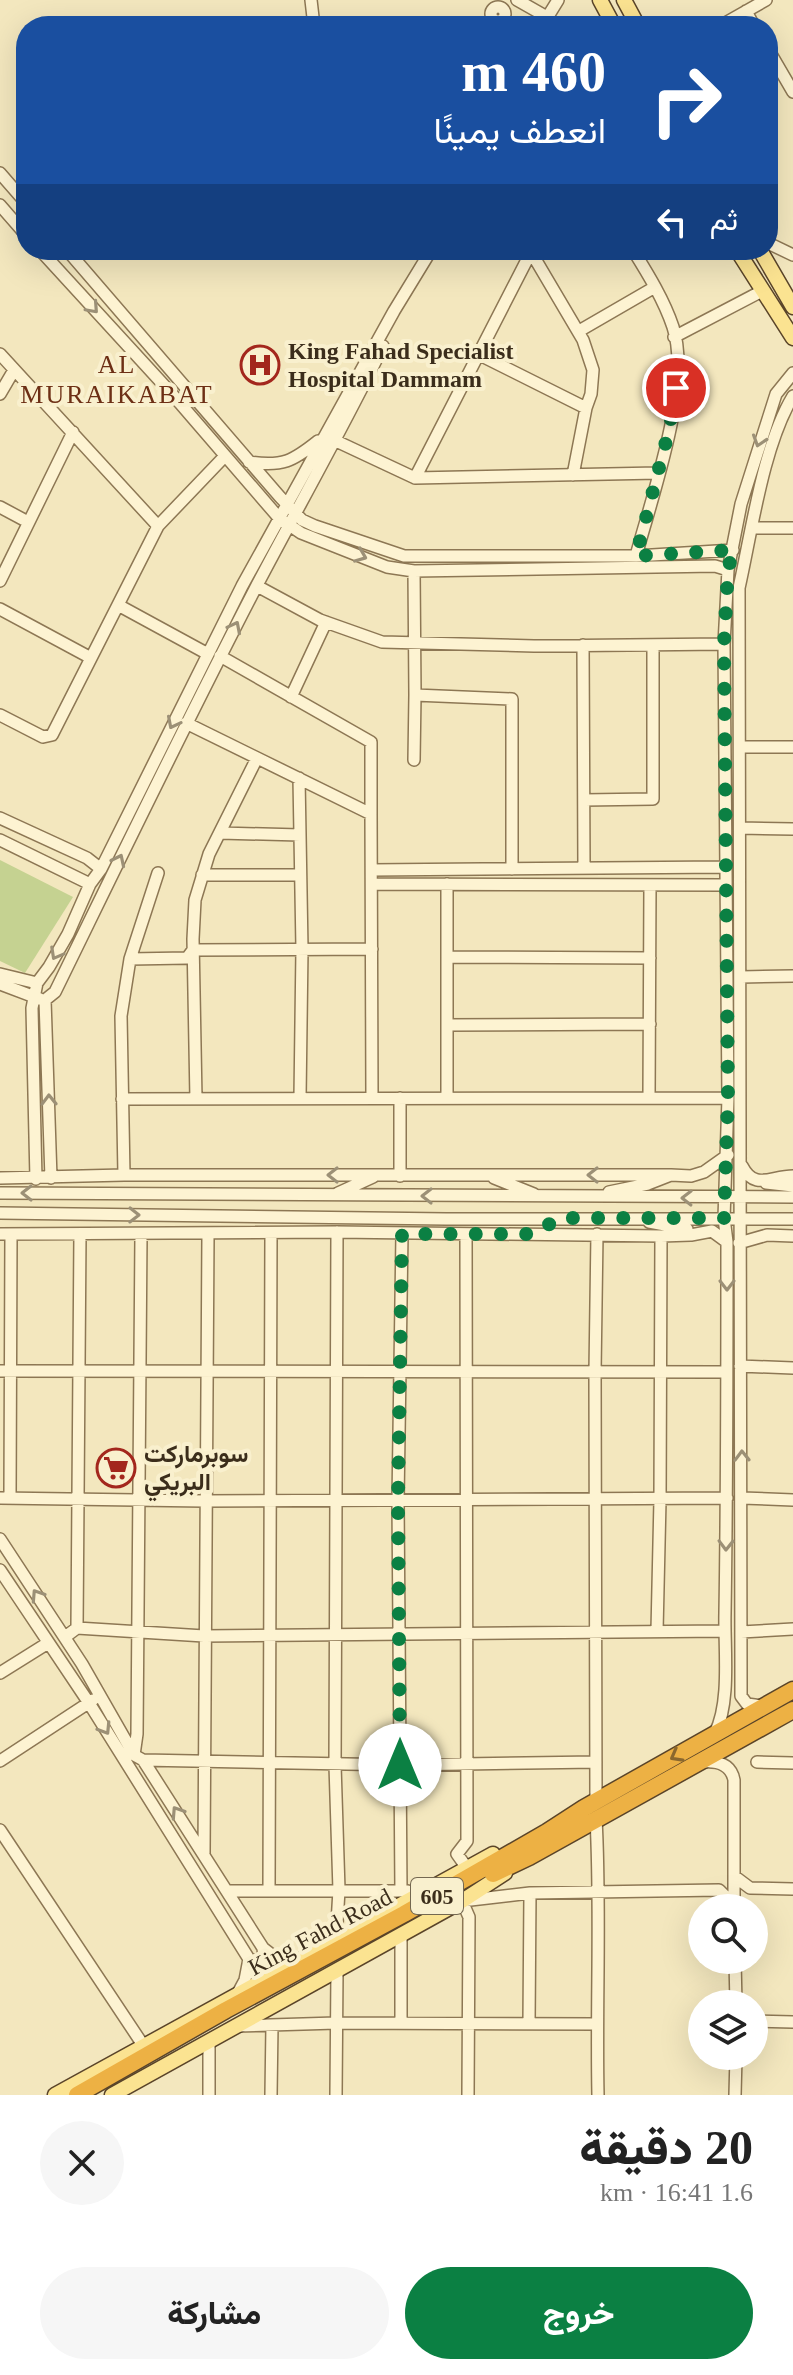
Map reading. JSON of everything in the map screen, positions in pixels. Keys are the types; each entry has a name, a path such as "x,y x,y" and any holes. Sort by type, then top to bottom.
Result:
{"highway":[{"name":"King Fahd Road","path":"95,2095 476,1882 529,1857 592,1809 793,1690"},
{"name":"King Fahd Road","path":"77,2095 547,1832 700,1762 793,1710"}],"main road":[{"path":"743,260 793,338"},
{"path":"766,260 793,307"},
{"path":"55,2095 467,1868 592,1809"},
{"path":"112,2095 462,1901 529,1857"}],"street":[{"path":"517,0 538,16"},
{"path":"737,16 765,0"},
{"path":"746,11 749,16"},
{"path":"778,65 793,90"},
{"path":"0,173 16,191"},
{"path":"0,205 16,223"},
{"path":"49,260 172,394 224,457 284,522 301,533 387,567 414,571 715,566 728,570"},
{"path":"76,260 286,504 315,526 404,556 636,556 733,550"},
{"path":"0,984 39,999 55,992 186,723 257,586 284,522 286,504 425,260"},
{"path":"51,1178 37,983 68,934 90,884 101,869 208,654 284,522 295,513 336,441 426,260"},
{"path":"415,478 527,260"},
{"path":"537,260 579,331 593,370 591,394 573,475"},
{"path":"636,556 676,388 674,329 639,260"},
{"path":"579,331 655,287"},
{"path":"674,337 762,291"},
{"path":"0,354 158,526"},
{"path":"478,354 586,408"},
{"path":"0,394 14,370"},
{"path":"770,1704 755,1707 747,1704 741,1696 740,1366 733,1242 724,1218 728,1098 724,644 728,570 741,504 769,411 776,394 793,373"},
{"path":"172,394 184,399 199,414 208,413"},
{"path":"715,1734 720,1725 724,1686 726,1372 733,1242 740,1218 739,588 771,449 782,413 793,396"},
{"path":"0,581 73,432"},
{"path":"249,462 272,465 296,459 325,435"},
{"path":"336,441 415,478 658,473"},
{"path":"0,715 43,737 52,735 158,526 224,457"},
{"path":"0,507 28,522"},
{"path":"753,528 793,528"},
{"path":"414,571 414,760"},
{"path":"257,586 326,622 382,642 724,644"},
{"path":"118,605 208,654"},
{"path":"0,609 91,658"},
{"path":"291,697 326,622"},
{"path":"583,645 584,868"},
{"path":"584,800 653,799 653,645"},
{"path":"220,656 371,742 372,1098"},
{"path":"415,695 512,699 512,869"},
{"path":"186,723 371,814"},
{"path":"740,747 793,747"},
{"path":"196,1099 195,900 220,833 257,758"},
{"path":"299,778 302,949 300,1098"},
{"path":"0,818 87,858 101,869"},
{"path":"740,828 793,829"},
{"path":"220,833 300,835"},
{"path":"0,840 90,884"},
{"path":"687,867 712,885"},
{"path":"372,870 725,867"},
{"path":"124,1175 121,1016 130,959 158,873"},
{"path":"202,875 300,875"},
{"path":"372,884 726,885"},
{"path":"447,884 447,1098"},
{"path":"649,1098 650,885"},
{"path":"193,950 372,949"},
{"path":"130,959 187,958 193,950"},
{"path":"447,957 650,958"},
{"path":"0,974 37,983"},
{"path":"741,977 793,976"},
{"path":"36,1179 39,999"},
{"path":"447,1025 650,1024"},
{"path":"400,1098 400,1176"},
{"path":"122,1099 728,1098"},
{"path":"0,1178 124,1175 691,1176 704,1172 728,1155"},
{"path":"741,1165 748,1178 756,1182 793,1186"},
{"path":"333,1195 377,1175"},
{"path":"487,1175 542,1197"},
{"path":"585,1197 648,1184 671,1175"},
{"path":"74,1176 111,1194"},
{"path":"756,1182 793,1176"},
{"path":"0,1193 793,1197"},
{"path":"0,1213 793,1219"},
{"path":"51,1234 98,1215"},
{"path":"268,1217 309,1233"},
{"path":"625,1217 678,1229 712,1231 733,1242 767,1235 793,1236"},
{"path":"529,1234 562,1218"},
{"path":"712,1231 661,1236 337,1232 6,1234 5,1498 204,1501 727,1498"},
{"path":"336,1940 339,1890 335,1765 337,1232"},
{"path":"77,1628 80,1234"},
{"path":"269,1891 271,1234"},
{"path":"401,1891 398,1501 402,1234"},
{"path":"466,1234 467,1841 457,1854 467,1868"},
{"path":"597,1234 596,1762 592,1809 600,1892 596,2024 598,2095"},
{"path":"138,1758 141,1235"},
{"path":"204,1853 208,1235"},
{"path":"657,1631 661,1236"},
{"path":"740,1366 793,1368"},
{"path":"5,1371 726,1372"},
{"path":"742,1498 793,1500"},
{"path":"0,1539 263,1948 286,1966"},
{"path":"2,1578 89,1703 249,1959 264,1958 263,1948"},
{"path":"65,1637 77,1628 204,1636 724,1631"},
{"path":"741,1632 793,1629"},
{"path":"0,1673 48,1643"},
{"path":"724,1686 730,1694 737,1693 741,1686"},
{"path":"0,1761 100,1695"},
{"path":"138,1758 206,1763 335,1765 596,1762"},
{"path":"700,1762 725,1765 733,1774 734,1894"},
{"path":"757,1762 793,1763"},
{"path":"0,1830 143,2045"},
{"path":"734,1876 750,1888 793,1889"},
{"path":"468,2095 469,1917 462,1901 530,1893 719,1890 723,1894"},
{"path":"228,1891 427,1891"},
{"path":"529,2023 530,1893"},
{"path":"401,1935 401,2023"},
{"path":"238,1993 245,1980 249,1959"},
{"path":"336,2095 337,1971"},
{"path":"768,2021 793,2022"},
{"path":"236,2026 336,2023 596,2024"},
{"path":"271,2095 272,2025"},
{"path":"209,2041 209,2095"},
{"path":"735,2095 736,2070"}],"green space":[{"path":"0,860 73,897 25,973 0,961"}],"place":[{"name":"King Fahad Specialist Hospital Dammam","path":"260,365"},
{"name":"سوبرماركت البريكي","path":"116,1468"}],"district":[{"name":"AL MURAIKABAT","path":"117,379"}],"route":[{"path":"400,1765 398,1501 402,1234 529,1234 562,1218 724,1218 728,1169 724,644 728,570 733,550 636,556 669,430 676,388"}]}
